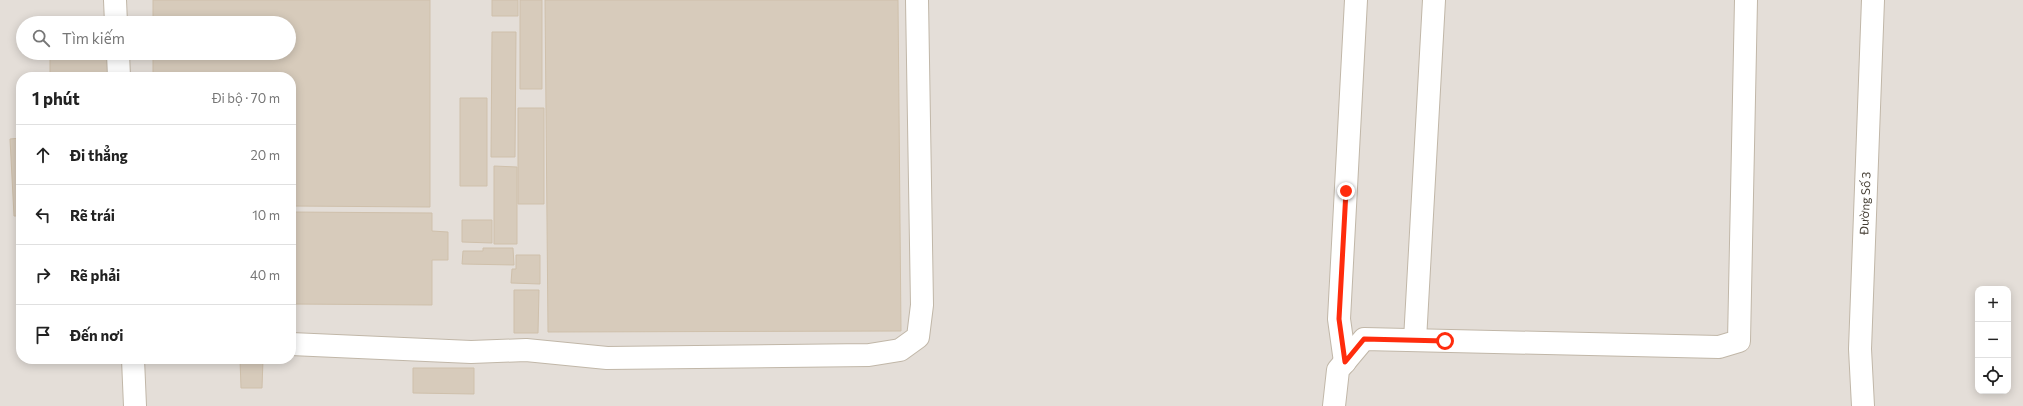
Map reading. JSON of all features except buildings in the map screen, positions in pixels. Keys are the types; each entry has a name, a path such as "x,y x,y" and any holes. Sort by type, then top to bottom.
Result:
{"street":[{"path":"115,0 116,16"},
{"path":"296,344 471,352 526,350 606,358 869,355 900,350 918,336 922,305 917,0"},
{"path":"1345,362 1339,319 1356,0"},
{"path":"1415,340 1434,0"},
{"path":"1334,406 1338,370 1364,339 1719,347 1739,341 1746,0"},
{"name":"Đường Số 3","path":"1863,406 1860,349 1873,0"},
{"path":"118,60 119,72"},
{"path":"133,364 135,406"}],"shaded area":[{"path":"0,0 2023,0 2023,406 0,406"}],"route":[{"path":"1346,191 1339,319 1345,362 1364,339 1445,341"}]}
